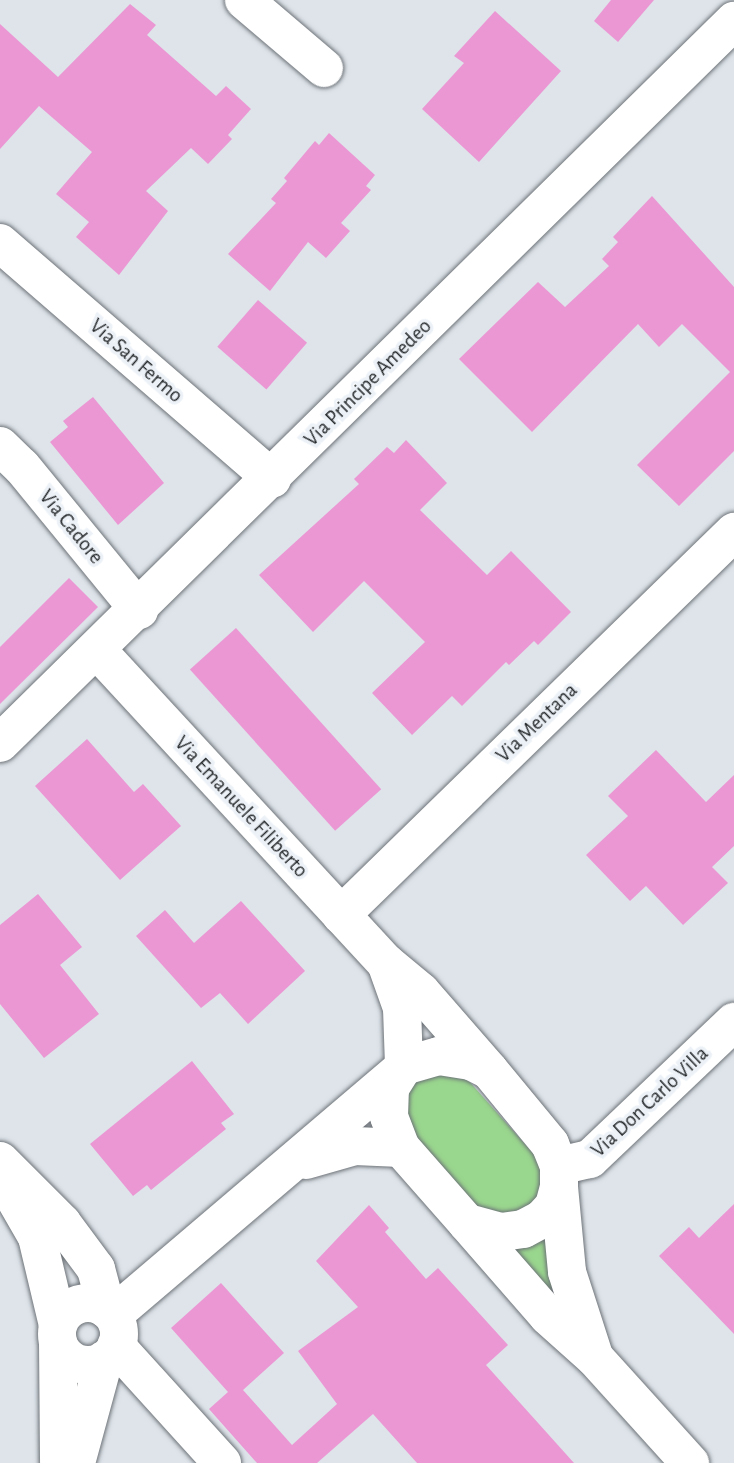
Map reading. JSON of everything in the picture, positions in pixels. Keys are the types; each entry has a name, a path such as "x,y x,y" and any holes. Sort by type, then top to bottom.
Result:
{"street":[{"path":"244,0 324,68"},
{"name":"Via Principe Amedeo","path":"0,743 98,651 734,21"},
{"name":"Via San Fermo","path":"0,243 272,479"},
{"name":"Via Cadore","path":"0,446 22,467 139,610"},
{"name":"Via Mentana","path":"341,915 734,532"},
{"name":"Via Emanuele Filiberto","path":"98,651 386,963 421,992 489,1070"},
{"path":"386,963 402,1009 400,1070 388,1098 401,1148 548,1316 595,1359 690,1463"},
{"name":"Via Don Carlo Villa","path":"559,1176 590,1159 734,1023"},
{"path":"0,1173 37,1237 58,1334 68,1359 86,1366 110,1333 294,1163 400,1070 439,1055 471,1061 489,1070 550,1144 559,1176 567,1272 595,1359"},
{"path":"294,1163 355,1146 401,1148"},
{"path":"0,1161 62,1223 96,1269 110,1333 76,1463"},
{"path":"467,1223 501,1232 523,1229 542,1219 554,1206 559,1176"},
{"path":"59,1463 58,1334 65,1312 78,1304 93,1304 110,1333 222,1463"}],"green space":[{"path":"425,1071 468,1080 541,1162 544,1192 526,1215 481,1211 410,1131 404,1088"},
{"path":"550,1234 562,1306 494,1242"}],"building":[{"path":"611,0 654,0 618,42 594,21"},
{"path":"130,4 156,25 147,35 216,96 226,86 251,109 228,135 232,139 208,164 191,148 146,191 168,211 119,275 76,237 89,222 56,194 92,152 39,106 0,149 0,24 58,77"},
{"path":"495,11 561,71 479,162 422,109 464,63 454,56"},
{"path":"329,133 375,175 366,186 371,190 341,223 350,231 326,258 308,242 270,291 228,254 276,203 271,199 287,181 284,178 315,141 319,145"},
{"path":"652,196 734,287 734,451 679,506 637,465 730,372 682,324 659,347 638,324 532,432 459,359 538,282 565,307 609,266 602,259 618,242 613,237"},
{"path":"258,300 307,343 266,389 217,347"},
{"path":"93,397 164,483 118,525 50,442 68,427 63,421"},
{"path":"406,440 447,483 420,510 487,575 511,551 571,612 538,645 534,641 509,665 506,662 462,706 452,696 412,735 372,693 425,642 364,581 313,632 259,575 359,484 354,479 387,447 394,453"},
{"path":"69,578 98,607 0,704 0,647"},
{"path":"236,628 381,789 335,831 190,669"},
{"path":"87,739 134,792 143,784 181,826 120,880 35,786"},
{"path":"656,750 706,802 734,775 734,846 712,867 728,883 683,925 646,886 630,901 586,855 628,816 608,796"},
{"path":"38,894 82,947 60,965 99,1014 44,1058 0,1004 0,925"},
{"path":"241,901 305,971 248,1024 220,993 201,1008 136,936 165,910 194,943"},
{"path":"192,1061 234,1114 221,1123 226,1129 151,1190 147,1185 133,1196 90,1144"},
{"path":"734,1204 734,1334 659,1256 689,1227 699,1238"},
{"path":"369,1205 389,1228 385,1232 426,1279 438,1268 508,1345 486,1365 574,1463 417,1463 373,1414 317,1463 257,1463 209,1409 228,1392 171,1328 221,1283 284,1353 243,1390 292,1445 337,1404 298,1351 358,1307 316,1261"}]}
